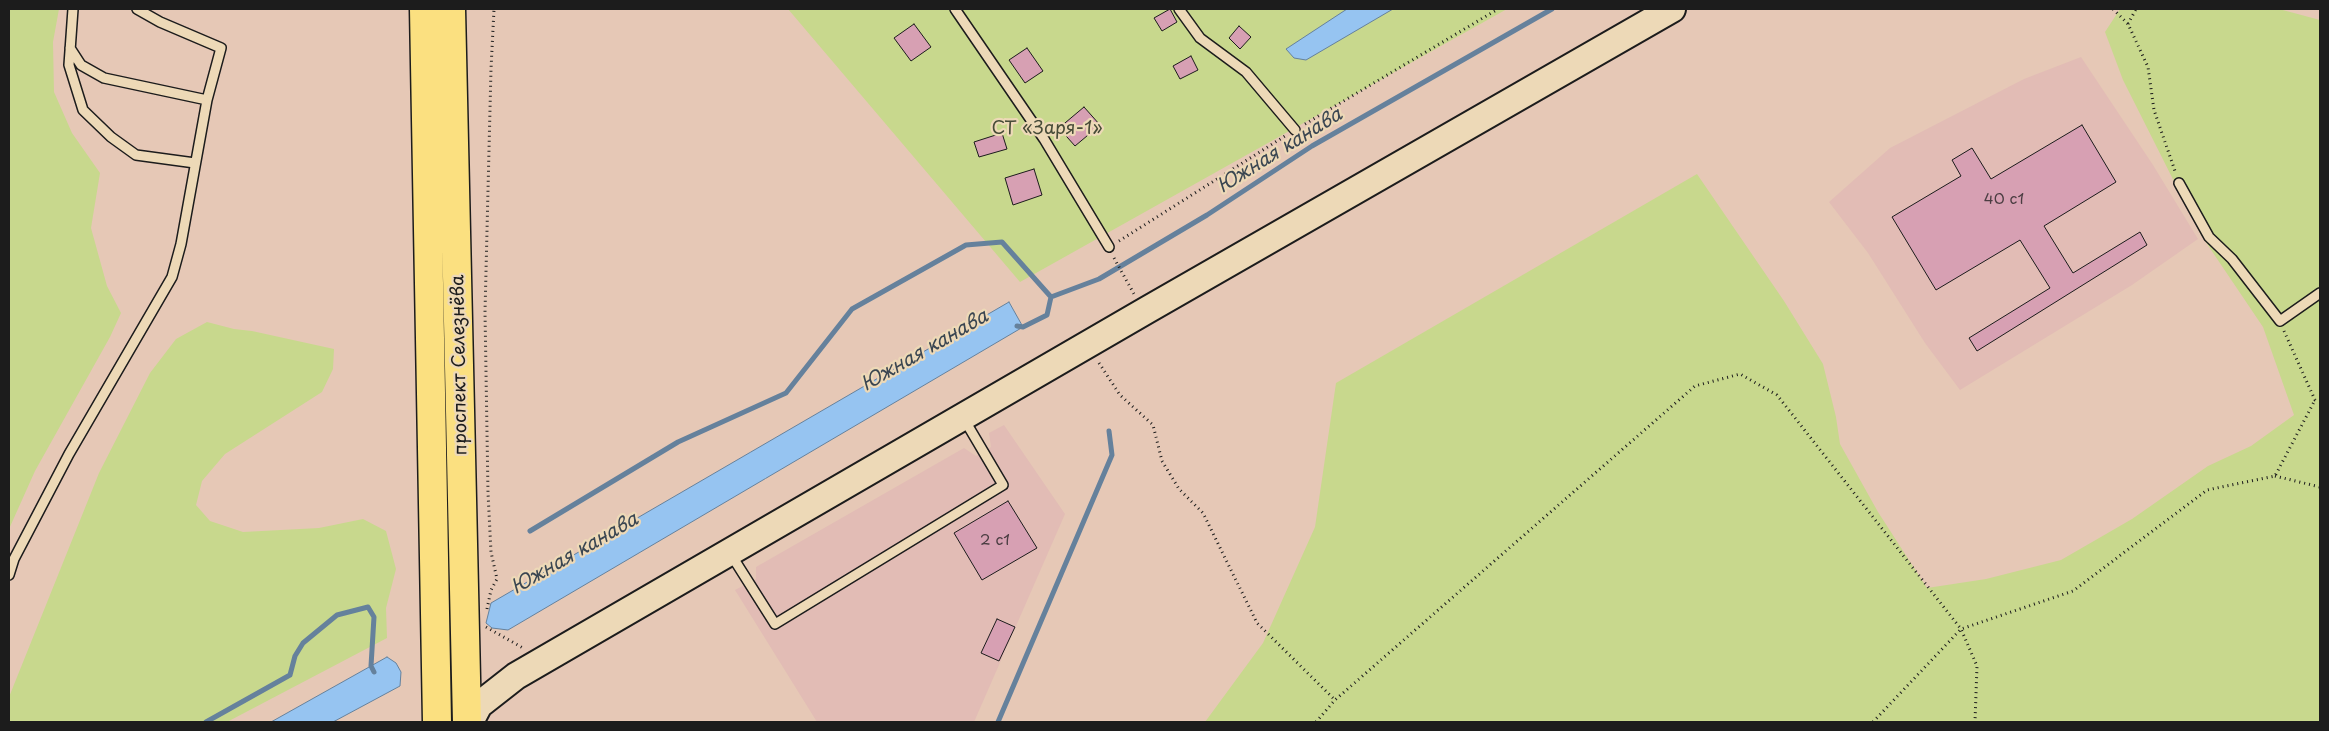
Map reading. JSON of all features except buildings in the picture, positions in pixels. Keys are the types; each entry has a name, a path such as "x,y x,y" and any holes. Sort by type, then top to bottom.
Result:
{"main road":[{"name":"проспект Селезнёва","path":"424,9 437,722"},
{"name":"проспект Селезнёва","path":"451,9 469,722"},
{"path":"469,722 479,705 508,681 1672,9"},
{"path":"467,666 482,679 494,683 508,681"}],"lane":[{"path":"73,9 69,65 83,110 111,137 136,155 195,163"},
{"path":"9,575 14,559 69,454 172,277 181,244 206,100 221,48 160,22 136,9"},
{"path":"955,9 1044,139 1109,248"},
{"path":"1179,9 1200,38 1246,72 1295,130"},
{"path":"70,48 81,65 104,78 206,100"},
{"path":"2179,183 2209,237 2232,259 2280,321 2320,293"},
{"path":"730,552 775,624 1003,485 963,417"}],"path":[{"path":"486,614 490,600 490,590 497,579 491,552 488,493 485,312 494,9"},
{"path":"2113,9 2128,24 2148,68 2154,110 2179,183"},
{"path":"2128,24 2136,9"},
{"path":"1109,248 1128,282"},
{"path":"2280,321 2315,400 2320,402"},
{"path":"1096,358 1120,395 1153,425 1162,461 1180,489 1203,513 1257,623 1335,700"},
{"path":"1316,722 1335,700 1695,386 1740,374 1777,395 1961,629 1977,666 1975,722"},
{"path":"2275,476 2315,400"},
{"path":"1873,722 1961,629 2019,607 2073,590 2207,490 2275,476 2320,487"},
{"path":"483,620 487,629 522,645 525,651 518,654"}],"shaded area":[{"path":"2081,57 2153,165 2198,239 2132,285 1960,390 1925,343 1868,253 1829,202 1890,148 2024,79"},
{"path":"1004,425 1065,514 974,722 817,722 735,590 756,579 756,567 964,448 976,456 991,447 989,433"}],"green space":[{"path":"9,9 59,9 53,42 54,92 72,133 100,173 91,228 107,286 121,313 110,337 35,471 9,529"},
{"name":"СТ «Заря-1»","path":"788,9 1507,9 1020,282"},
{"path":"2120,9 2279,9 2320,20 2320,722 1205,722 1263,643 1315,527 1336,383 1697,174 1784,301 1823,364 1836,417 1840,444 1878,512 1927,588 1986,579 2061,560 2132,519 2208,466 2251,446 2294,415 2263,327 2201,235 2123,80 2105,32"},
{"path":"207,322 334,349 333,369 322,392 225,454 202,481 196,505 210,521 243,532 319,528 363,519 386,531 396,569 386,608 387,638 227,722 9,722 9,697 99,473 150,373 176,339"}],"water":[{"path":"1347,9 1393,9 1306,60 1294,58 1286,49"},
{"path":"1009,302 1023,327 508,630 492,628 486,623 491,603"},
{"path":"387,657 396,663 401,672 400,686 333,722 271,722"}],"waterway":[{"name":"Южная канава","path":"1017,326 1023,327 1047,315 1051,297 1099,279 1207,215 1312,146 1552,9"},
{"path":"530,531 678,442 786,393 852,309 966,245 1002,242 1051,297"},
{"path":"998,722 1112,455 1109,431"},
{"path":"206,722 290,675 295,656 303,643 337,615 368,607 374,617 371,666 374,672"}]}
